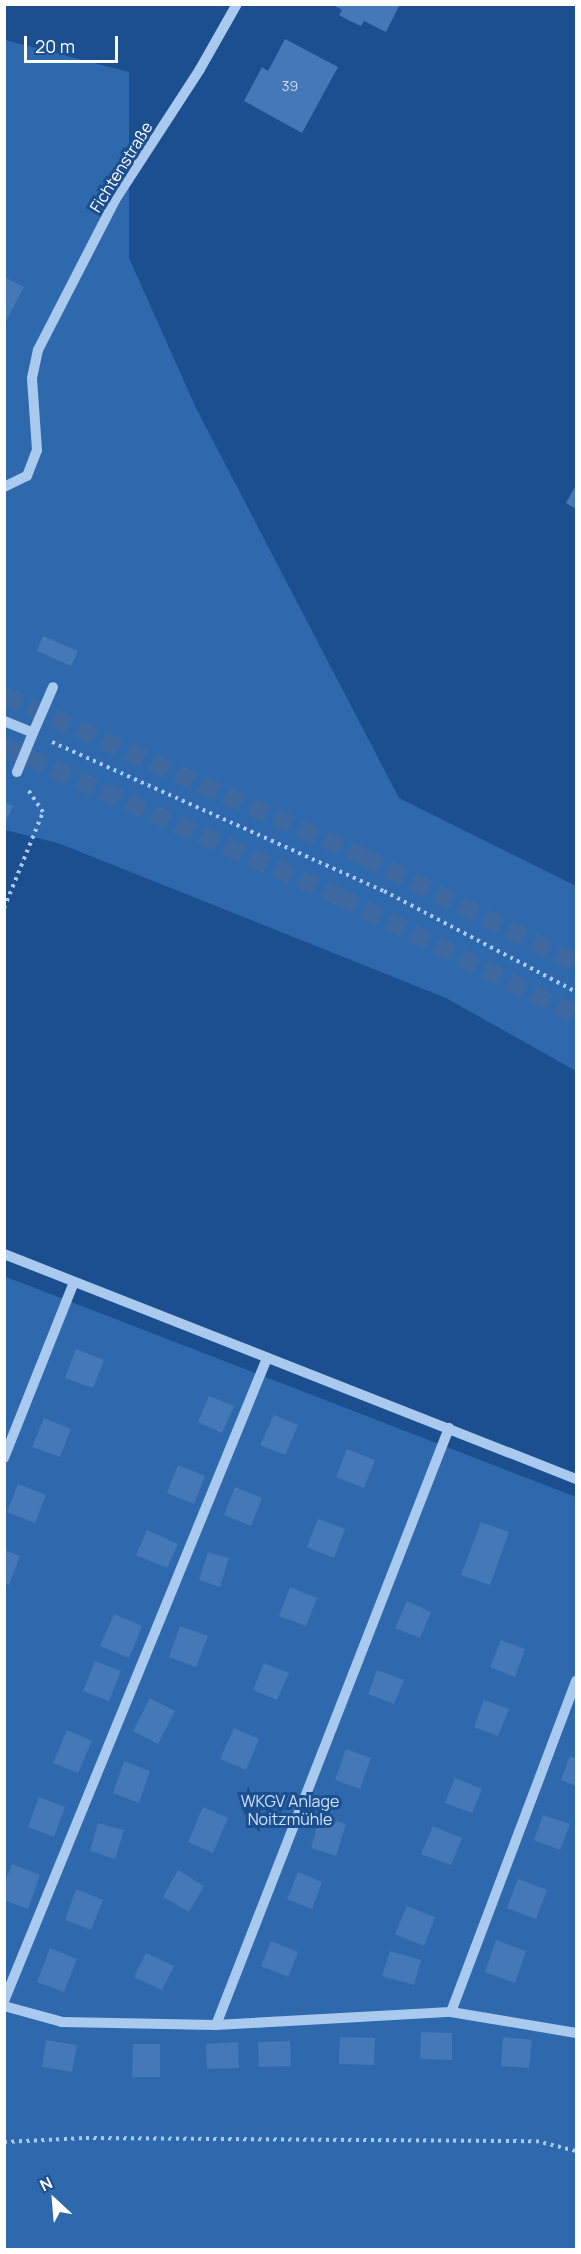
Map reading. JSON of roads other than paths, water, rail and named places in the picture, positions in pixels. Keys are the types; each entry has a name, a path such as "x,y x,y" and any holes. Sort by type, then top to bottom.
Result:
{"street":[{"name":"Fichtenstraße","path":"4,487 27,476 37,450 32,378 38,350 115,200 200,69 237,4"},
{"path":"17,772 53,687"},
{"path":"4,722 33,733"},
{"path":"4,1254 576,1479"},
{"path":"4,1458 74,1282"},
{"path":"4,2001 267,1358"},
{"path":"216,2025 449,1428"},
{"path":"451,2012 576,1681"},
{"path":"4,2006 62,2022 216,2025 451,2012 576,2033"}],"tunnel":[{"path":"4,696 364,857 576,963"},
{"path":"4,747 340,897 576,1015"}],"park label":[{"name":"WKGV Anlage Noitzmühle","path":"290,1810"}]}
